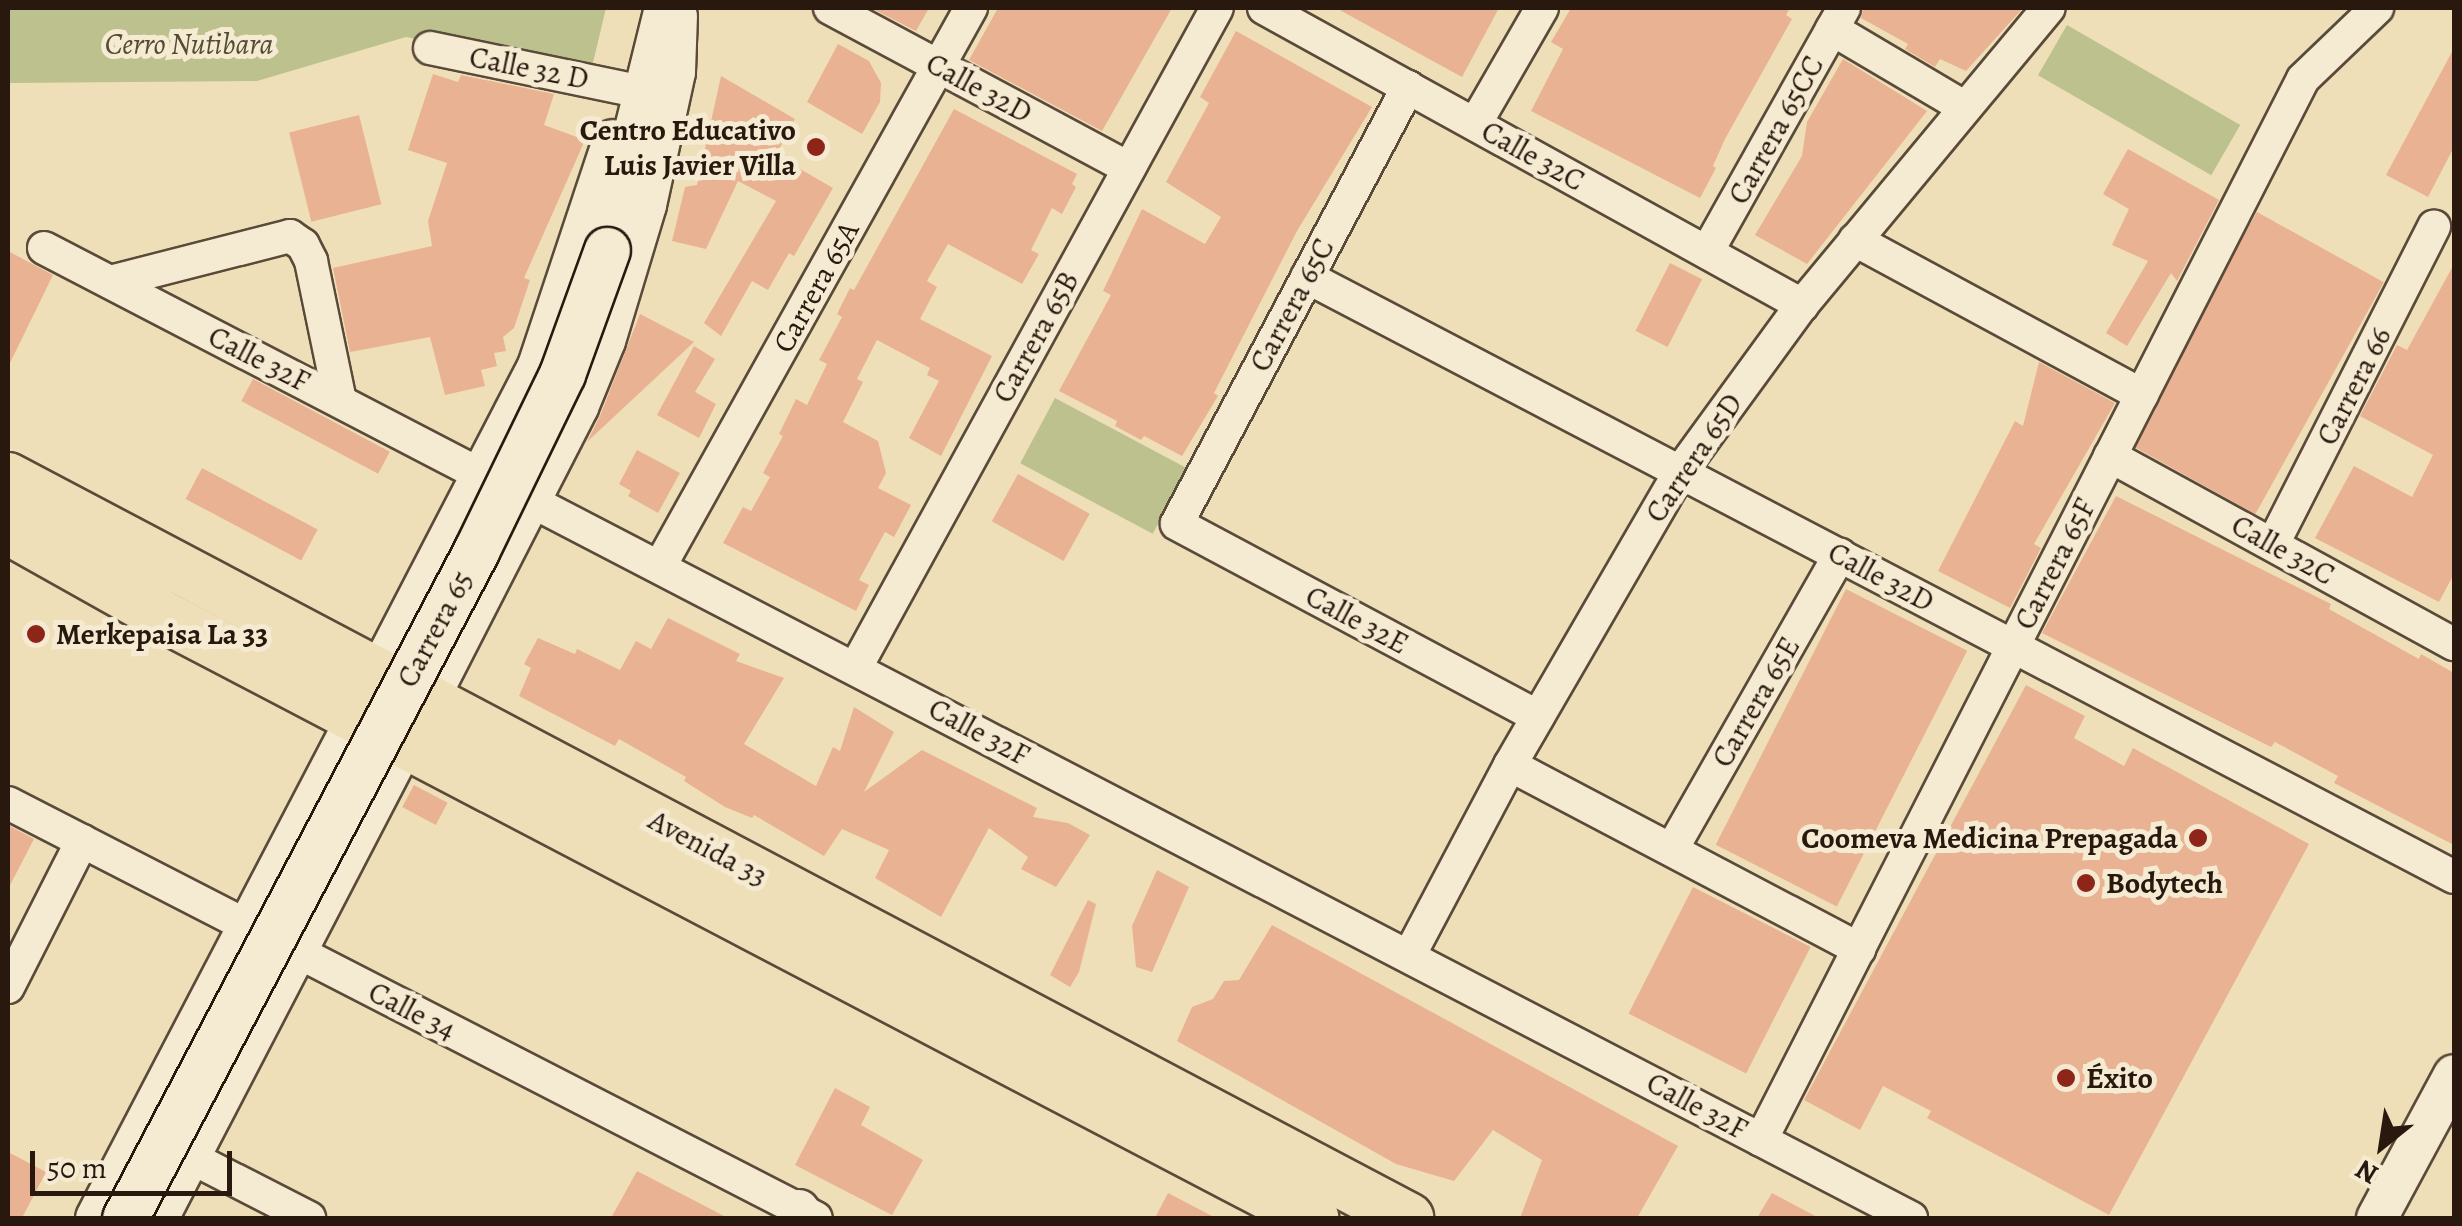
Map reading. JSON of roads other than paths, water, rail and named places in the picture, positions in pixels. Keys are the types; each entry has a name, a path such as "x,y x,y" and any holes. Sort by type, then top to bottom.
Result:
{"main road":[{"name":"Carrera 65","path":"124,1218 476,551 562,374 607,250 667,8"},
{"name":"Avenida 33","path":"8,478 368,696"},
{"name":"Avenida 33","path":"8,530 368,696 1408,1218"},
{"name":"Avenida 33","path":"416,721 1313,1218"}],"street":[{"name":"Carrera 65","path":"96,1218 538,366 586,232 628,89 657,8"},
{"name":"Carrera 65","path":"158,1218 532,499 605,341 646,206 675,72 677,8"},
{"name":"Calle 32D","path":"830,8 1129,168"},
{"name":"Carrera 65A","path":"660,566 971,8"},
{"name":"Carrera 65B","path":"856,668 1217,8"},
{"name":"Calle 32C","path":"1264,8 1299,16 1408,87 1802,305"},
{"path":"1475,124 1542,8"},
{"name":"Carrera 65D","path":"1409,956 1510,765 1680,472 1802,305 2049,8"},
{"name":"Carrera 65F","path":"1761,1140 2304,79 2377,8"},
{"path":"1838,18 1964,108"},
{"name":"Carrera 65CC","path":"1706,252 1838,18"},
{"name":"Calle 32 D","path":"430,48 628,89"},
{"name":"Carrera 65C","path":"1176,524 1408,87"},
{"name":"Carrera 66","path":"2273,544 2434,227"},
{"path":"110,282 290,236 302,244 310,261 340,401"},
{"path":"1855,240 2142,395"},
{"name":"Calle 32F","path":"44,248 1912,1218"},
{"name":"Calle 32D","path":"1307,276 2454,877"},
{"name":"Calle 32C","path":"2110,456 2451,634"},
{"name":"Calle 32E","path":"1176,524 1538,717"},
{"name":"Carrera 65E","path":"1672,850 1840,556"},
{"path":"1510,765 1859,949"},
{"name":"Calle 34","path":"8,803 806,1216"},
{"path":"8,987 82,841"},
{"path":"2377,1218 2454,1075"},
{"path":"190,1157 309,1218"}],"place":[{"name":"Centro Educativo Luis Javier Villa","path":"816,147"},
{"name":"Merkepaisa La 33","path":"36,634"},
{"name":"Coomeva Medicina Prepagada","path":"2198,838"},
{"name":"Bodytech","path":"2086,883"},
{"name":"Éxito","path":"2066,1078"}],"park label":[{"name":"Cerro Nutibara","path":"189,44"}]}
